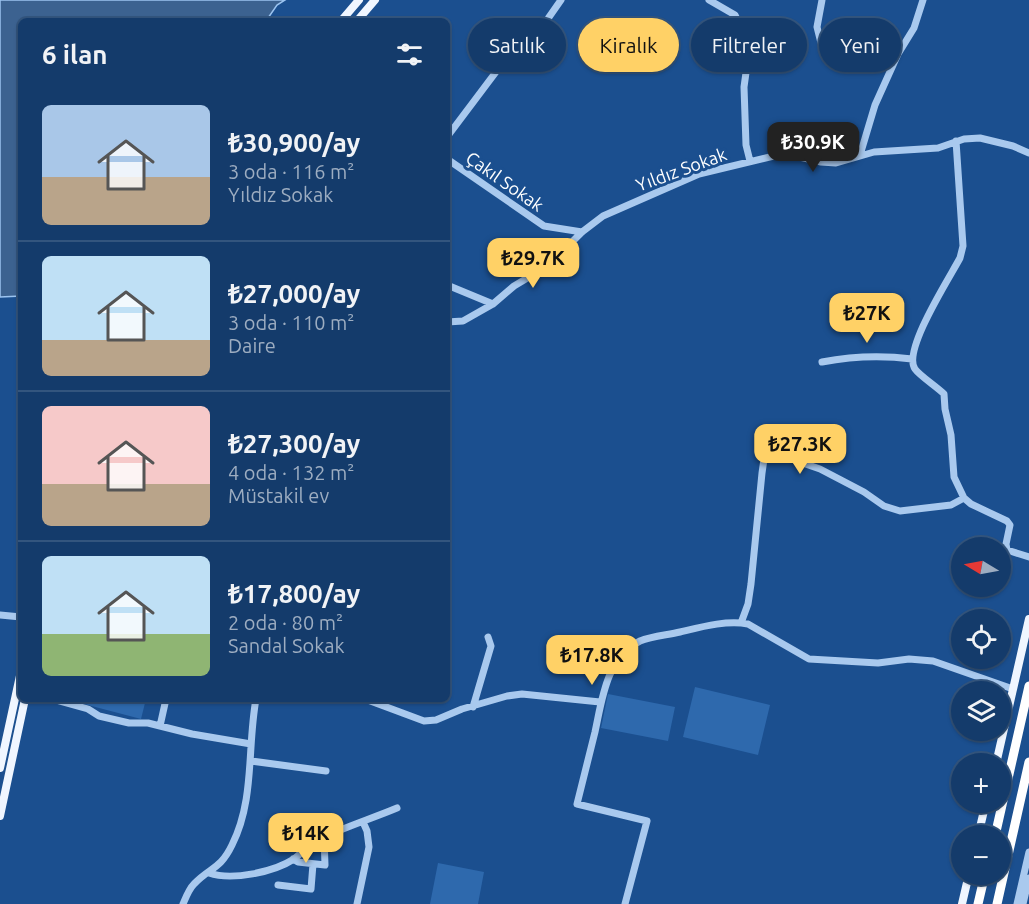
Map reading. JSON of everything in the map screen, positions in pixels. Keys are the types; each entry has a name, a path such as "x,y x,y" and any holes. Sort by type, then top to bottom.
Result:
{"highway":[{"path":"997,825 1029,686"},
{"path":"997,904 1029,762"},
{"path":"978,904 982,885"}],"main road":[{"path":"344,18 359,0"},
{"path":"360,18 375,0"},
{"path":"998,753 1029,619"},
{"path":"0,768 18,685"},
{"path":"0,816 3,782 24,702"},
{"path":"962,904 966,885"}],"street":[{"path":"450,133 532,24 547,20 561,0"},
{"path":"709,0 735,15 747,40 749,51 744,87 746,145 750,160"},
{"path":"819,35 817,27 822,0"},
{"path":"860,154 875,105 898,54 914,28 923,0"},
{"name":"Yıldız Sokak","path":"450,322 463,321 493,304 514,286 549,265 582,232 603,216 681,181 750,160 791,155 836,163 860,154 886,150 938,148 964,139 980,138 1013,146 1029,153"},
{"path":"956,141 963,246 960,258 918,337 912,359 915,369 944,394 951,435 954,477 964,498 971,504 1007,521 1010,525 1007,550 1029,557"},
{"name":"Çakıl Sokak","path":"450,161 544,226 582,232"},
{"path":"450,286 493,304"},
{"path":"822,362 846,357 886,356 912,359"},
{"path":"741,623 748,604 762,473 764,459 768,456 776,455 820,469 864,492 884,506 900,511 951,505 964,498"},
{"path":"0,615 18,617"},
{"path":"625,904 647,821 577,804 600,702 615,664 640,641 712,625 741,623 748,624 809,659 878,663 909,659 933,661 1013,689"},
{"path":"473,707 491,646 488,637"},
{"path":"372,702 424,721 436,720 507,696 522,694 600,702"},
{"path":"63,702 88,709 99,716 129,723 143,722 192,734 251,744"},
{"path":"160,726 165,702"},
{"path":"183,904 193,885 223,862 242,823 250,774 256,702"},
{"path":"251,761 326,771"},
{"path":"209,873 217,876 237,877 257,873 293,859 310,844 324,837 397,808"},
{"path":"357,904 369,847 363,822"},
{"path":"293,859 298,862 325,865 324,837"},
{"path":"1017,904 1029,852"},
{"path":"278,885 311,889 313,864"},
{"path":"1023,904 1029,878"}],"shaded area":[{"path":"0,0 285,0 277,5 268,18 18,18 18,296 0,297"},
{"path":"695,687 770,705 758,755 683,737"},
{"path":"608,694 675,707 668,741 601,728"},
{"path":"76,702 145,702 141,719"},
{"path":"438,863 484,872 478,904 430,904"}]}
